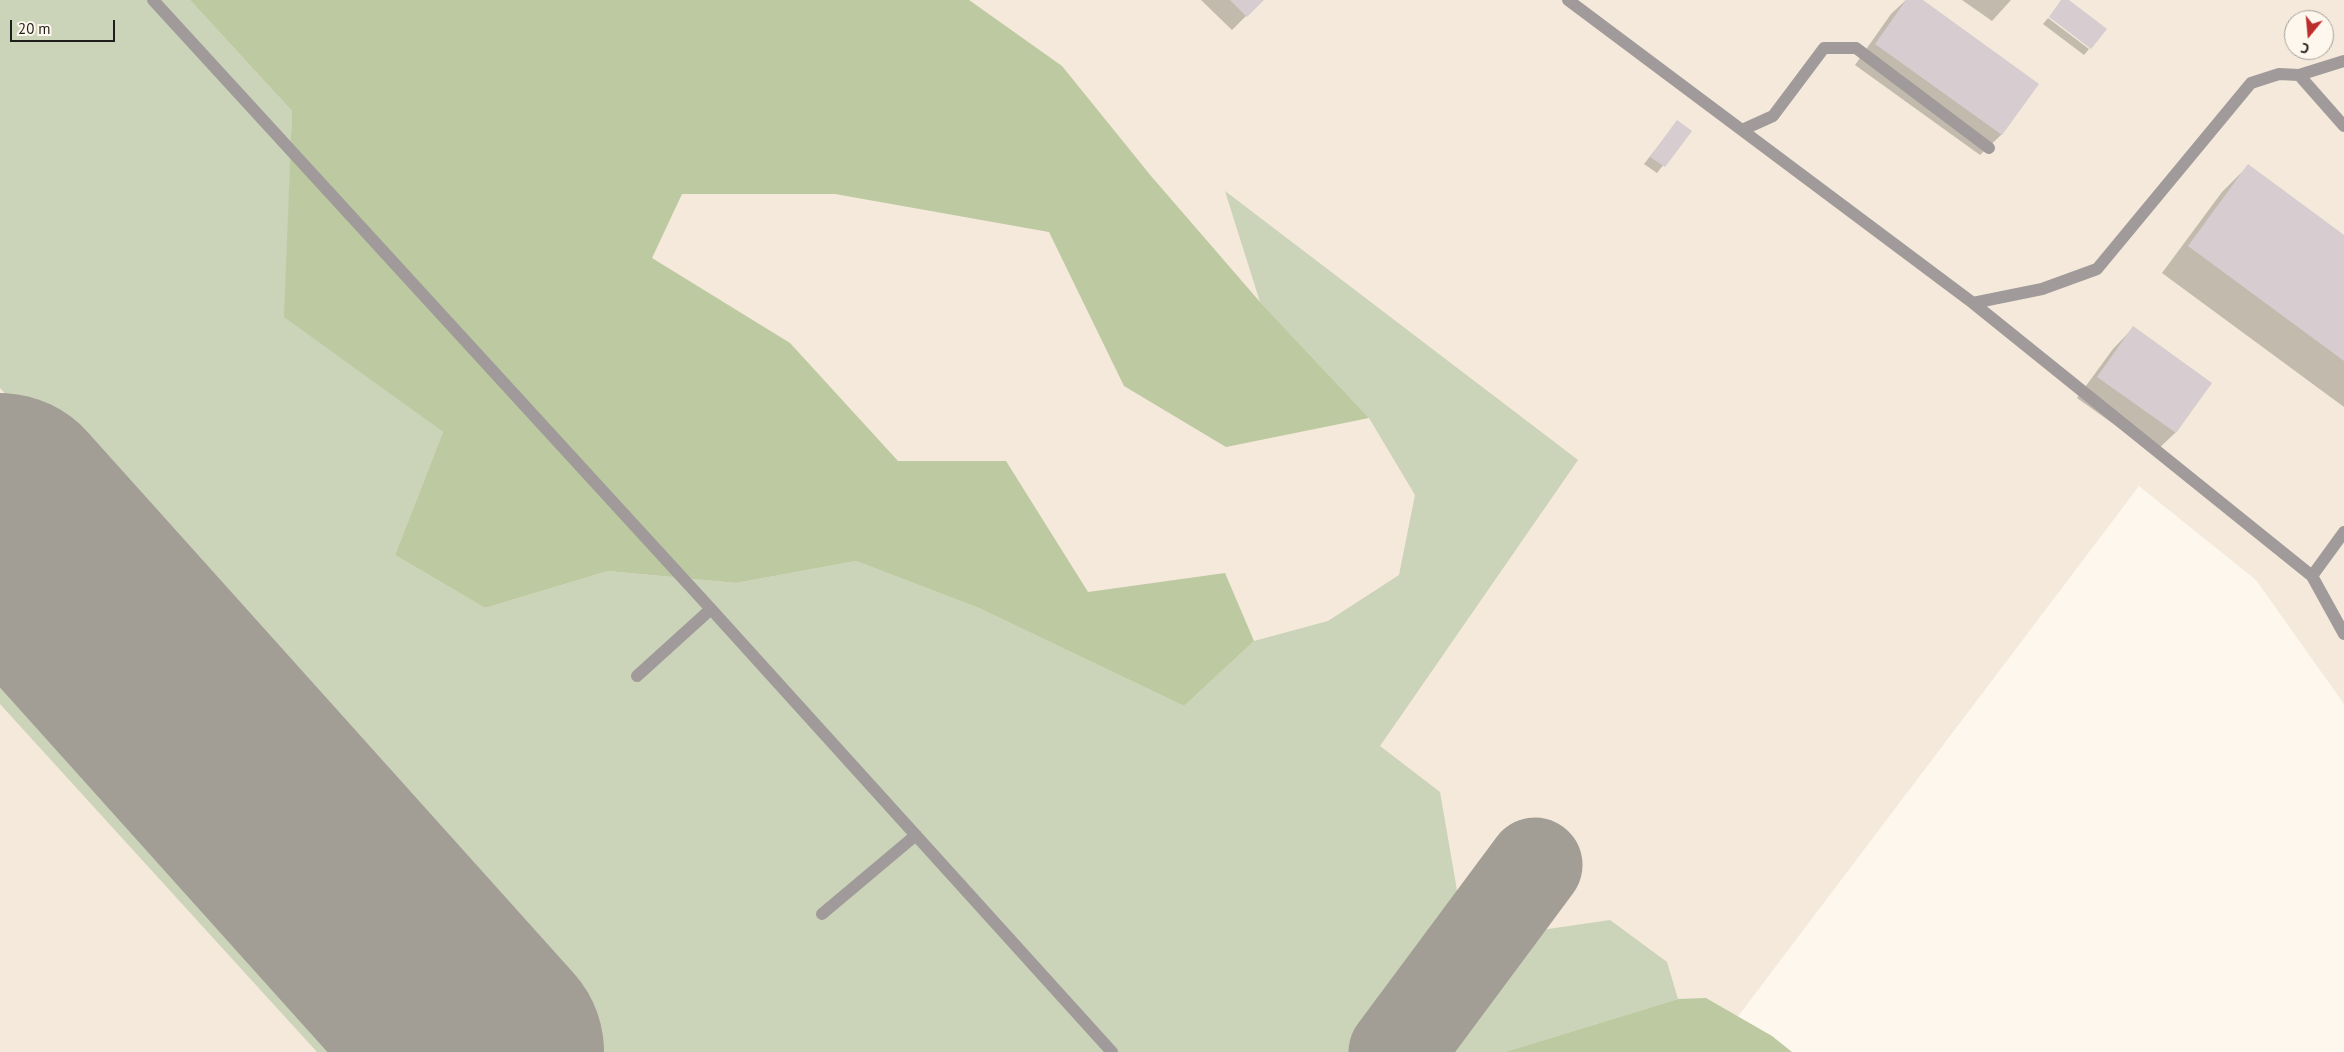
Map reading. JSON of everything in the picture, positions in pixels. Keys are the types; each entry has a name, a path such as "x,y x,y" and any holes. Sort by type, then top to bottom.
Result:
{"street":[{"path":"153,0 712,609 1112,1052"},
{"path":"1568,0 1973,303 2312,576 2344,634"},
{"path":"1742,130 1773,116 1824,48 1856,48 1989,148"},
{"path":"1973,303 2042,289 2097,269 2251,84 2279,74 2300,75 2344,61"},
{"path":"2300,75 2344,126"},
{"path":"2312,576 2344,532"},
{"path":"638,676 712,609"},
{"path":"822,914 916,835"}],"shaded area":[{"path":"0,0 2344,0 2344,704 2256,580 2139,486 1711,1052 0,1052"}],"green space":[{"path":"0,0 190,0 292,111 285,317 443,432 395,555 485,608 608,571 736,583 856,561 979,608 1184,706 1254,641 1328,621 1399,575 1415,495 1369,418 1260,302 1225,191 1578,460 1380,746 1440,792 1459,902 1351,1052 597,1052 0,388"},
{"path":"190,0 969,0 1062,66 1151,176 1260,302 1369,418 1226,447 1124,386 1049,232 835,194 682,194 652,258 790,343 898,461 1006,461 1088,592 1225,573 1254,641 1184,706 979,608 856,561 736,583 608,571 485,608 395,555 443,432 284,317 292,111"},
{"path":"0,637 374,1052 317,1052 0,704"},
{"path":"1610,920 1667,962 1678,999 1505,1052 1425,1052 1514,934"},
{"path":"1706,998 1772,1036 1792,1052 1505,1052 1678,999"}],"building":[{"path":"1230,0 1264,0 1247,17"},
{"path":"1906,0 1923,0 2039,84 2002,135 1875,44"},
{"path":"2061,0 2069,0 2107,29 2091,49 2049,17"},
{"path":"1677,120 1692,131 1665,167 1650,157"},
{"path":"2248,164 2344,235 2344,361 2188,246"},
{"path":"2133,326 2212,383 2176,433 2097,377"}],"taxiway":[{"path":"1396,1052 1535,865"}],"runway":[{"path":"0,511 486,1052"}]}
